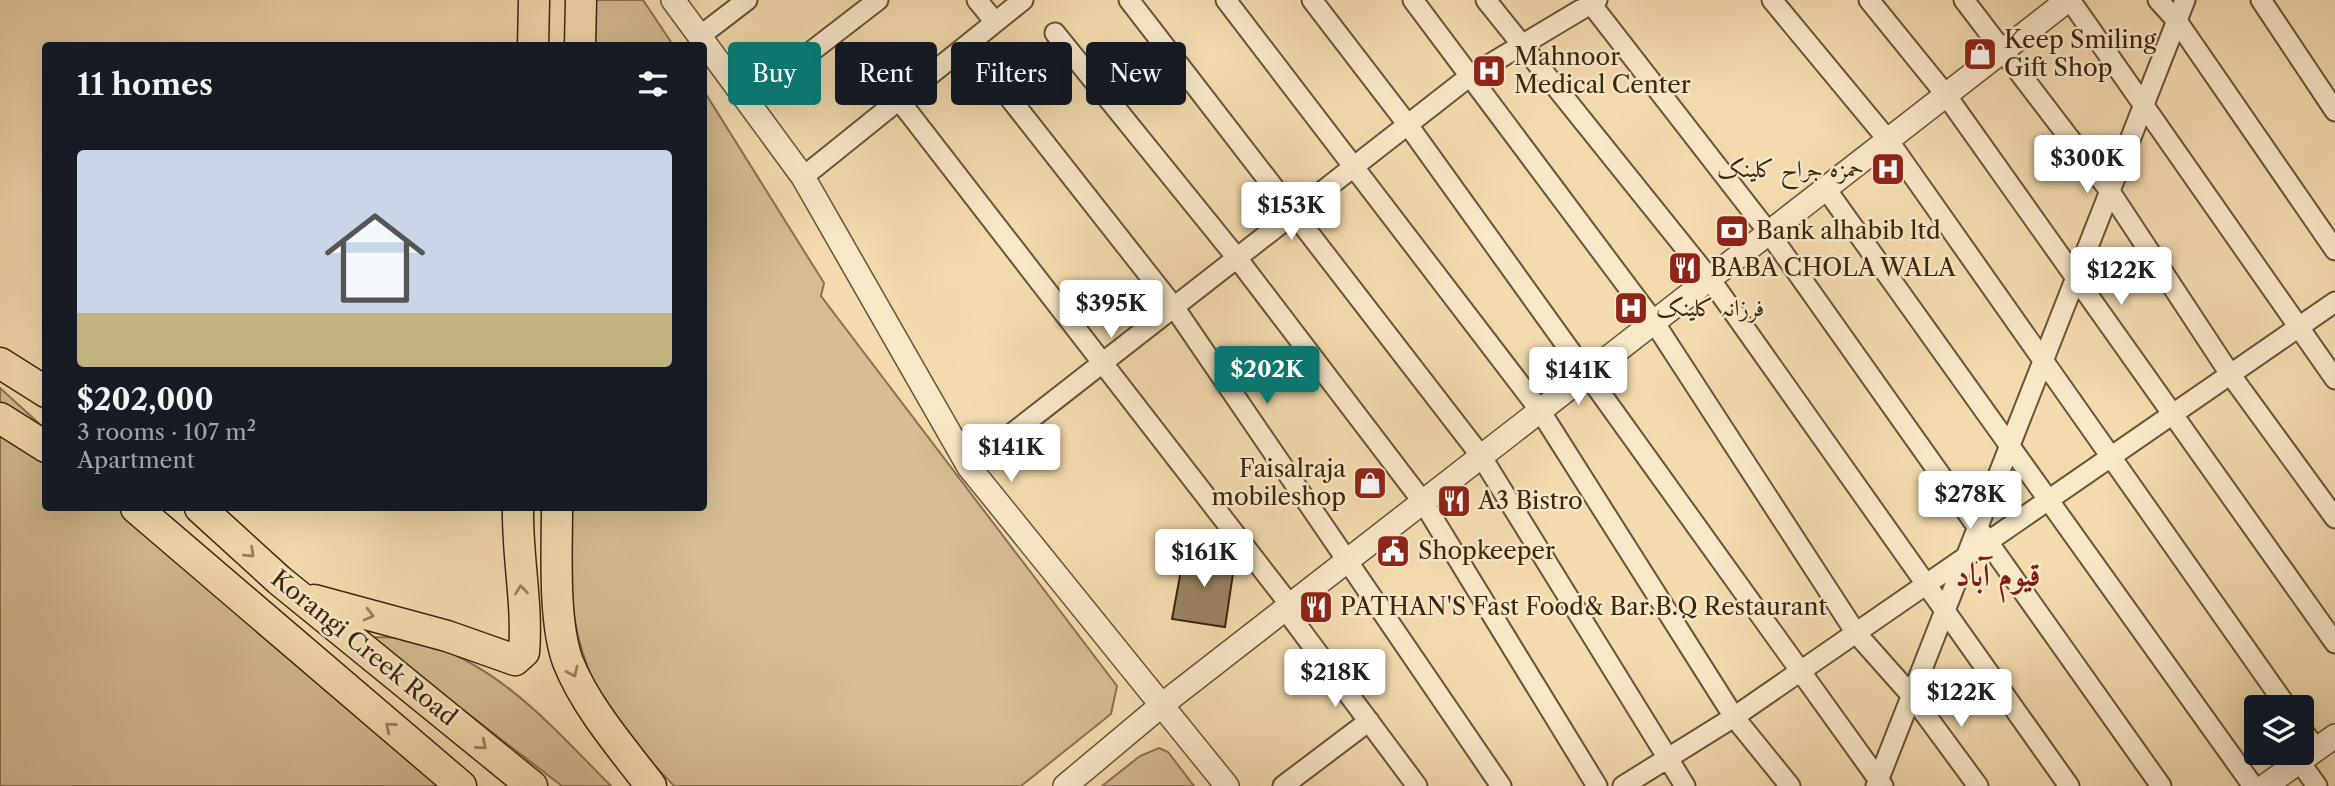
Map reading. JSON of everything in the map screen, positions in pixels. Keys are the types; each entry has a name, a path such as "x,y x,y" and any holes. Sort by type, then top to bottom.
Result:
{"main road":[{"path":"533,42 534,0"},
{"path":"580,42 581,0"},
{"path":"0,363 42,389"},
{"path":"0,418 42,444"},
{"name":"Korangi Creek Road","path":"140,511 461,786"},
{"name":"Korangi Creek Road","path":"203,511 279,580 532,786"},
{"path":"303,597 447,636 515,660 524,652 526,634 518,561 518,511"},
{"path":"557,511 558,583 567,660 592,704 652,786"}],"street":[{"path":"673,0 704,42"},
{"path":"700,36 747,0"},
{"path":"821,44 878,0"},
{"path":"977,0 995,22"},
{"path":"937,69 1023,0"},
{"path":"1129,0 1481,457 1664,757 1685,786"},
{"path":"1226,0 1356,165 1539,409 1734,717 1790,786"},
{"path":"1312,0 1408,125 1801,671 1879,784"},
{"path":"1413,0 1654,323 1856,633 1912,695 1978,786"},
{"path":"1486,0 1710,279 2069,786"},
{"path":"1772,0 1888,141 2113,456 2279,695"},
{"path":"1870,0 1946,96 2335,643"},
{"path":"1964,0 2109,190 2230,374 2335,518"},
{"path":"1065,786 1163,704 1349,561 1539,409 1654,323 2069,0 2335,379"},
{"path":"2158,0 2177,21 2335,250"},
{"path":"1623,786 1664,757 1734,717 1927,585 1965,558 1983,535 2010,446 2185,0"},
{"path":"2260,0 2335,110"},
{"path":"969,467 1471,76 1592,2 1769,233 2161,786"},
{"path":"1055,33 1237,258 1423,502 1597,786"},
{"path":"707,46 728,75"},
{"path":"750,105 803,177 969,467 1227,786"},
{"path":"803,177 893,105"},
{"path":"903,105 1288,607 1417,786"},
{"path":"1015,105 1174,307 1501,786"},
{"path":"1826,189 2253,786"},
{"path":"1983,535 2050,501 2335,302"},
{"path":"1879,784 1965,558"},
{"path":"1283,786 1369,722"},
{"path":"2314,751 2335,736"},
{"path":"2265,786 2294,765"},
{"path":"2311,765 2317,786"}],"shaded area":[{"path":"592,0 643,0 671,42 590,42"},
{"path":"707,96 824,283 821,296 1117,686 1111,714 1021,786 674,786 622,729 595,684 578,635 569,561 568,511 707,511"},
{"path":"0,388 42,426 42,511 135,511 439,786 0,786"},
{"path":"368,637 416,640 474,665 523,700 611,786 562,786"},
{"path":"1159,748 1168,752 1194,786 1102,786 1140,756"}],"building":[{"path":"1185,549 1235,560 1225,627 1172,619"}],"place":[{"name":"Keep Smiling Gift Shop","path":"1980,54"},
{"name":"Mahnoor Medical Center","path":"1489,71"},
{"name":"حمزہ جراح کلینک","path":"1888,169"},
{"name":"Bank alhabib ltd","path":"1732,231"},
{"name":"BABA CHOLA WALA","path":"1685,268"},
{"name":"فرزانہ کلینک","path":"1631,308"},
{"name":"Faisalraja mobileshop","path":"1370,483"},
{"name":"A3 Bistro","path":"1454,501"},
{"name":"Shopkeeper","path":"1393,551"},
{"name":"PATHAN'S Fast Food& Bar.B.Q Restaurant","path":"1316,607"}],"district":[{"name":"قیوم آباد","path":"1998,575"}]}
